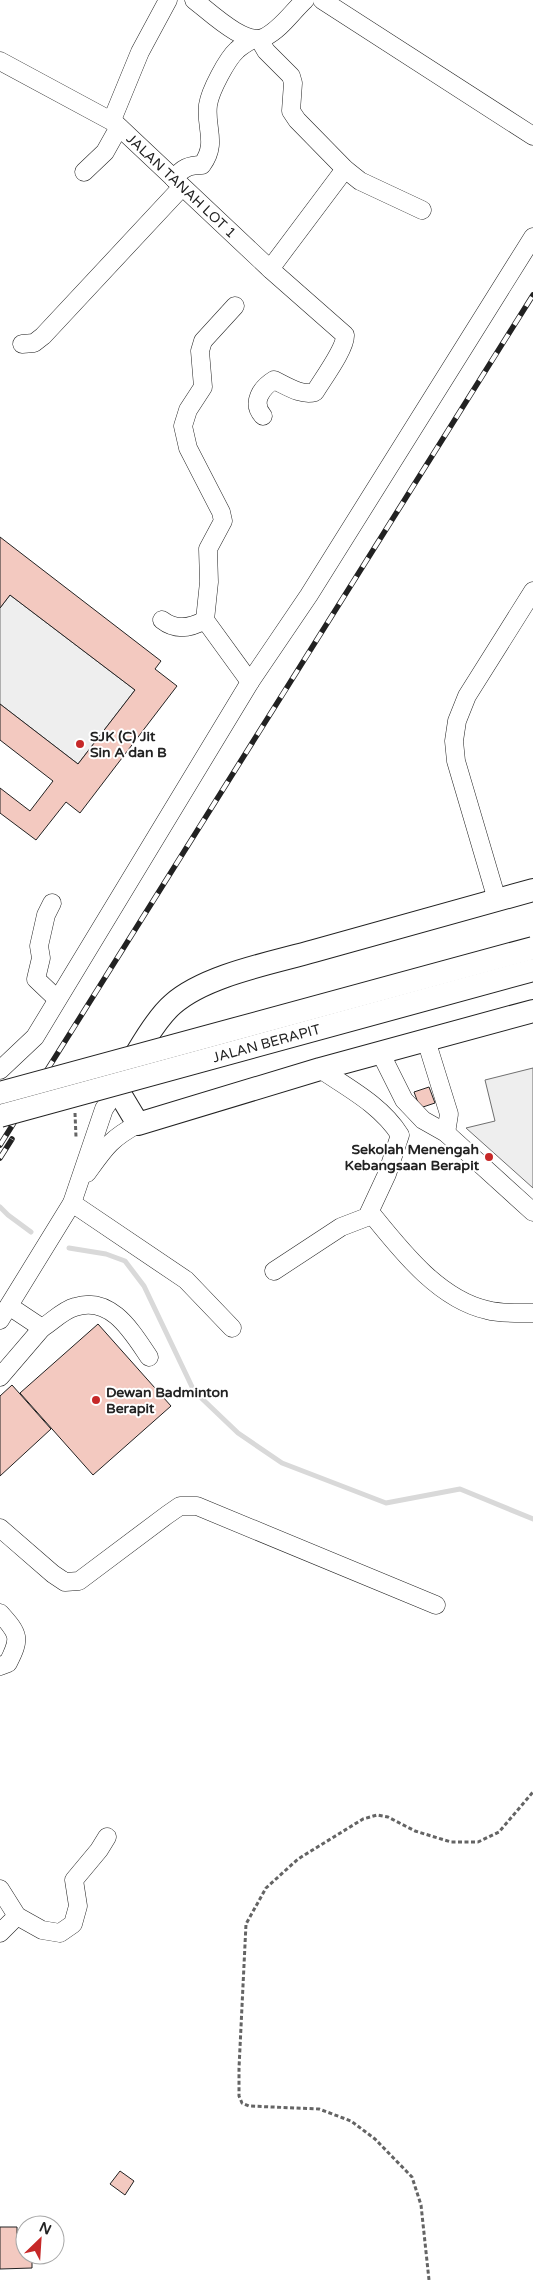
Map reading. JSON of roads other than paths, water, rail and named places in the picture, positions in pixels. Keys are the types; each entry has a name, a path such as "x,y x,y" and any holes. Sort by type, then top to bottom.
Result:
{"main road":[{"path":"533,890 285,959 212,981 188,992 171,1005 151,1032 117,1089 138,1124 320,1069 381,1054 533,1011"},
{"path":"0,1094 533,948"},
{"name":"JALAN BERAPIT","path":"0,1116 533,970"}],"street":[{"path":"195,0 243,37 256,39 291,76 293,83 291,111 297,120 345,169 360,181 422,210"},
{"path":"22,344 34,343 43,336 178,183 181,169 192,165 202,165 209,155 212,146 208,104 225,66 236,50 256,39 265,37 282,24 305,0"},
{"path":"322,0 533,136"},
{"path":"84,172 105,152 140,52 165,1"},
{"name":"JALAN TANAH LOT 1","path":"0,61 116,124 270,269 345,336 346,340 315,392 309,394 298,391 274,380 269,383 259,396 257,402 258,410 263,416"},
{"path":"270,269 345,169"},
{"path":"0,1070 35,1037 250,682 309,595 533,237"},
{"path":"235,306 203,342 200,351 203,388 188,410 183,426 188,448 221,512 222,521 208,548 209,582 205,620 250,682"},
{"path":"497,900 456,761 454,741 457,721 467,696 533,590"},
{"path":"162,620 182,628 194,627 205,620"},
{"path":"52,903 46,915 39,946 41,958 36,979 58,999"},
{"path":"426,1040 449,1114 446,1132"},
{"path":"381,1054 404,1100 423,1120 446,1132 533,1212"},
{"path":"274,1271 341,1227 368,1218 387,1174 400,1135 390,1120 359,1095 320,1069"},
{"path":"42,1328 5,1313 72,1203 89,1147 104,1109 117,1089"},
{"path":"79,1185 102,1151 116,1136 138,1124"},
{"path":"72,1203 186,1280 232,1328"},
{"path":"370,1212 406,1257 435,1283 458,1298 486,1310 533,1313"},
{"path":"0,1377 42,1328 73,1307 85,1304 104,1307 123,1321 150,1357"},
{"path":"0,1528 53,1574 65,1582 79,1581 180,1506 197,1506 436,1606"},
{"path":"0,1613 17,1635 17,1645 8,1663 0,1666"},
{"path":"0,1889 17,1916 42,1930 60,1933 73,1924 78,1906 74,1880 99,1850 107,1837"},
{"path":"0,1933 17,1916"}],"waterway":[{"path":"0,1207 31,1232"},
{"path":"69,1248 106,1254 125,1261 144,1286 194,1391 238,1433 282,1463 386,1503 460,1489 533,1519"}],"railway":[{"path":"0,1145 533,295"},
{"path":"0,1158 12,1139"}],"place":[{"name":"SJK (C) Jit Sin A dan B","path":"80,744"},
{"name":"Sekolah Menengah Kebangsaan Berapit","path":"489,1157"},
{"name":"Dewan Badminton Berapit","path":"96,1400"}]}
